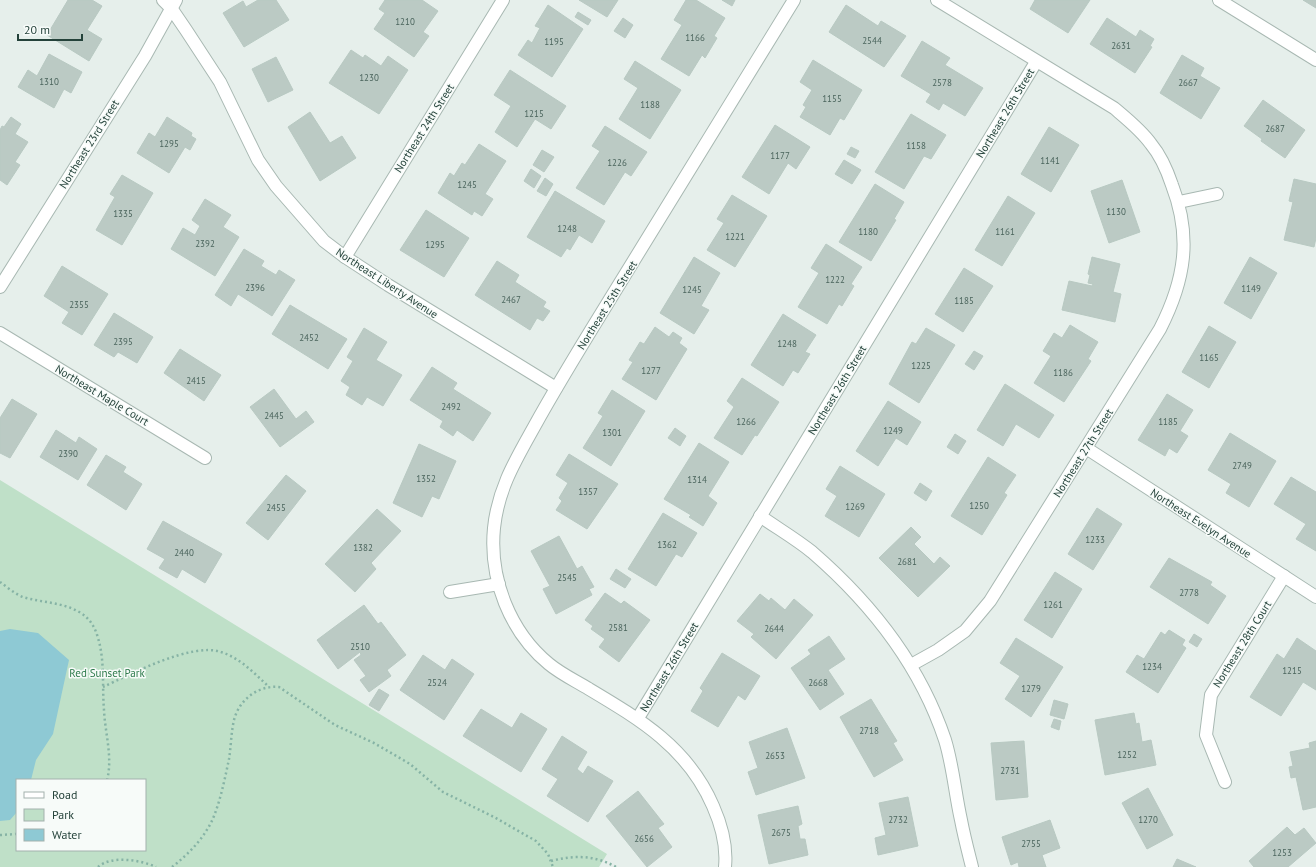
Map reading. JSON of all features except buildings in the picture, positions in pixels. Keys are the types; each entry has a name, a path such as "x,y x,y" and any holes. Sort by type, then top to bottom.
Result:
{"street":[{"name":"Northeast 24th Street","path":"345,257 503,0"},
{"name":"Northeast 25th Street","path":"725,867 723,838 716,813 706,790 692,768 676,749 638,718 551,666 533,649 517,630 506,607 499,584 494,557 494,537 497,505 505,480 556,388 794,0"},
{"name":"Northeast 27th Street","path":"911,665 938,650 965,631 990,601 1160,329 1172,305 1180,280 1184,254 1184,227 1179,202 1166,167 1152,145 1136,127 1114,108 1036,62 937,0"},
{"path":"1219,0 1316,60"},
{"name":"Northeast Liberty Avenue","path":"170,3 220,82 258,160 276,186 324,241 345,257 556,388"},
{"name":"Northeast 23rd Street","path":"0,287 144,56 170,3"},
{"name":"Northeast 26th Street","path":"638,718 1036,62"},
{"path":"1179,202 1217,194"},
{"name":"Northeast Maple Court","path":"0,333 205,458"},
{"name":"Northeast Evelyn Avenue","path":"1086,448 1316,596"},
{"path":"760,516 811,551 851,587 881,623 911,665 931,703 945,741 955,779 961,819 972,867"},
{"name":"Northeast 28th Court","path":"1225,782 1206,735 1211,695 1284,576"},
{"path":"450,592 499,584"}],"path":[{"path":"0,582 22,596 70,607 83,614 92,623 98,637 103,687 109,759 107,779"},
{"path":"103,687 152,664 201,650 220,651 232,657 268,686"},
{"path":"172,867 192,849 204,835 214,816 222,790 233,738 234,720 238,710 245,700 258,689 268,686 278,687 335,725 392,753 410,764 443,792 494,817 536,841 548,854 553,867"},
{"path":"2,835 16,834"},
{"path":"551,861 581,857 596,858 616,867"},
{"path":"98,867 115,860 141,862 156,867"}],"green space":[{"name":"Red Sunset Park","path":"0,480 607,854 599,867 0,867"}],"water":[{"path":"10,629 38,633 69,660 53,734 36,760 31,779 16,779 16,813 10,820 0,821 0,631"}]}
